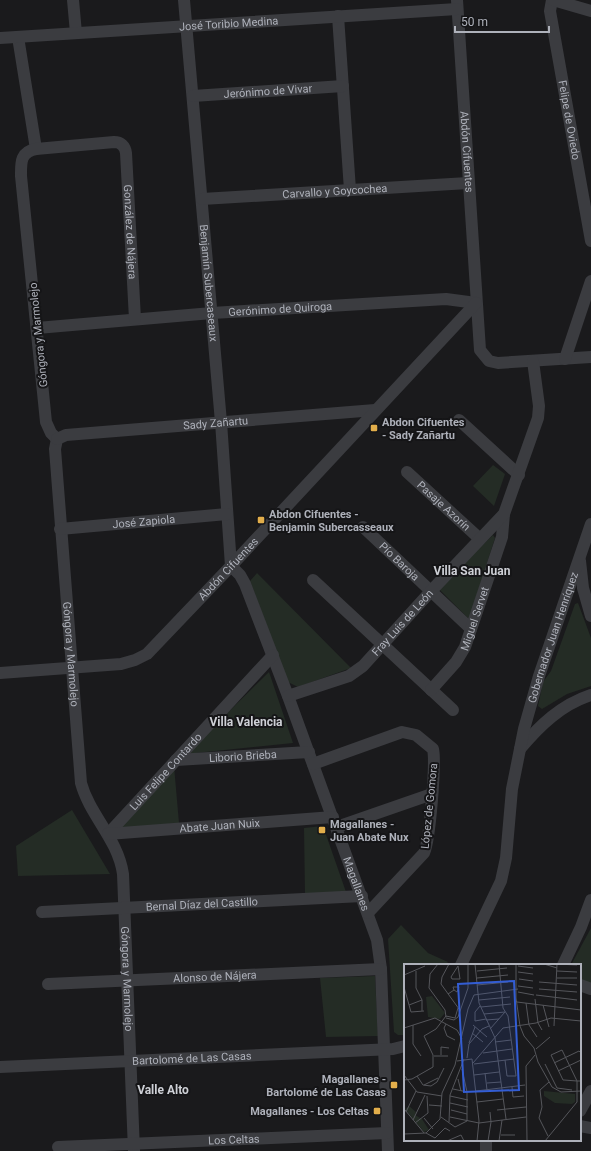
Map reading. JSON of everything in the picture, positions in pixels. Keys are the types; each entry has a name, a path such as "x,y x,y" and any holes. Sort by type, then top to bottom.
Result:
{"street":[{"path":"73,0 76,33"},
{"name":"Benjamín Subercaseaux","path":"184,0 212,313 231,566"},
{"path":"553,0 591,11"},
{"name":"Felipe de Oviedo","path":"553,0 550,12 591,241"},
{"name":"José Toribio Medina","path":"0,38 338,16 457,4"},
{"name":"Abdón Cifuentes","path":"457,4 480,350 485,358 498,363 591,357"},
{"path":"338,16 350,190"},
{"path":"18,37 30,151"},
{"name":"Jerónimo de Vivar","path":"193,96 343,86"},
{"name":"González de Nájera","path":"30,151 114,142 123,145 126,153 135,319"},
{"name":"Góngora y Marmolejo","path":"30,151 21,161 21,176 46,422 51,433 57,439 55,449 60,529 81,782 90,806 108,834 118,854 122,867 134,1147"},
{"name":"Carvallo y Goycochea","path":"202,199 468,182"},
{"path":"565,359 591,280"},
{"name":"Gerónimo de Quiroga","path":"37,328 212,313 446,299 476,302"},
{"name":"Abdón Cifuentes","path":"0,673 120,664 141,658 156,646 476,302"},
{"name":"Fray Luis de León","path":"288,696 356,672 504,514 519,475 539,412 533,361"},
{"name":"Sady Zañartu","path":"57,439 66,435 375,410"},
{"path":"459,420 519,475"},
{"name":"Pasaje Azorín","path":"407,472 480,539"},
{"name":"José Zapiola","path":"60,529 227,514"},
{"name":"Miguel Servet","path":"431,690 460,657 502,537 504,514"},
{"name":"Gobernador Juan Henríquez","path":"461,964 501,881 506,858 512,789 518,752 539,676 591,524"},
{"name":"Pío Baroja","path":"363,527 471,629"},
{"path":"580,557 584,588 591,616"},
{"name":"Magallanes","path":"231,566 240,575 245,584 273,655 377,940 381,969 388,1151"},
{"path":"313,580 453,710"},
{"name":"Luis Felipe Contardo","path":"108,834 273,655"},
{"path":"518,752 549,719 570,704 591,694"},
{"name":"López de Gomora","path":"313,764 402,732 416,735 433,749 432,794 427,844 424,853 368,913"},
{"name":"Liborio Brieba","path":"176,760 309,752"},
{"name":"Abate Juan Nuix","path":"108,834 335,822 432,794"},
{"name":"Bernal Díaz del Castillo","path":"42,912 362,896"},
{"path":"563,964 581,927 591,900"},
{"path":"581,927 591,919"},
{"name":"Alonso de Nájera","path":"48,984 381,969"},
{"path":"581,985 591,989"},
{"path":"384,1049 404,1046"},
{"name":"Bartolomé de Las Casas","path":"0,1067 384,1049"},
{"path":"581,1108 591,1091"},
{"path":"581,1126 591,1128"},
{"name":"Los Celtas","path":"58,1147 134,1147 387,1133"}],"shaded area":[{"path":"493,465 505,474 494,506 473,486"},
{"path":"493,535 495,538 469,619 440,590 441,585"},
{"path":"257,573 351,668 298,687 288,682 250,581"},
{"path":"578,603 591,638 591,686 567,694 542,709 538,706 543,682 551,671 575,604"},
{"path":"269,672 293,743 186,754"},
{"path":"174,766 179,823 118,829"},
{"path":"72,810 110,874 18,876 16,846"},
{"path":"323,826 346,892 305,895 304,828"},
{"path":"401,925 428,953 448,962 447,964 404,964 404,1035 398,1035 394,1032 388,939"},
{"path":"591,928 591,985 581,981 581,964 572,964"},
{"path":"375,976 378,1036 326,1037 320,978"}],"place":[{"name":"Abdon Cifuentes - Sady Zañartu","path":"374,428"},
{"name":"Abdon Cifuentes - Benjamin Subercasseaux","path":"261,520"},
{"name":"Magallanes - Juan Abate Nux","path":"322,830"},
{"name":"Magallanes - Bartolomé de Las Casas","path":"394,1085"},
{"name":"Magallanes - Los Celtas","path":"377,1111"}],"district":[{"name":"Villa San Juan","path":"472,571"},
{"name":"Villa Valencia","path":"246,722"},
{"name":"Valle Alto","path":"163,1090"}]}
